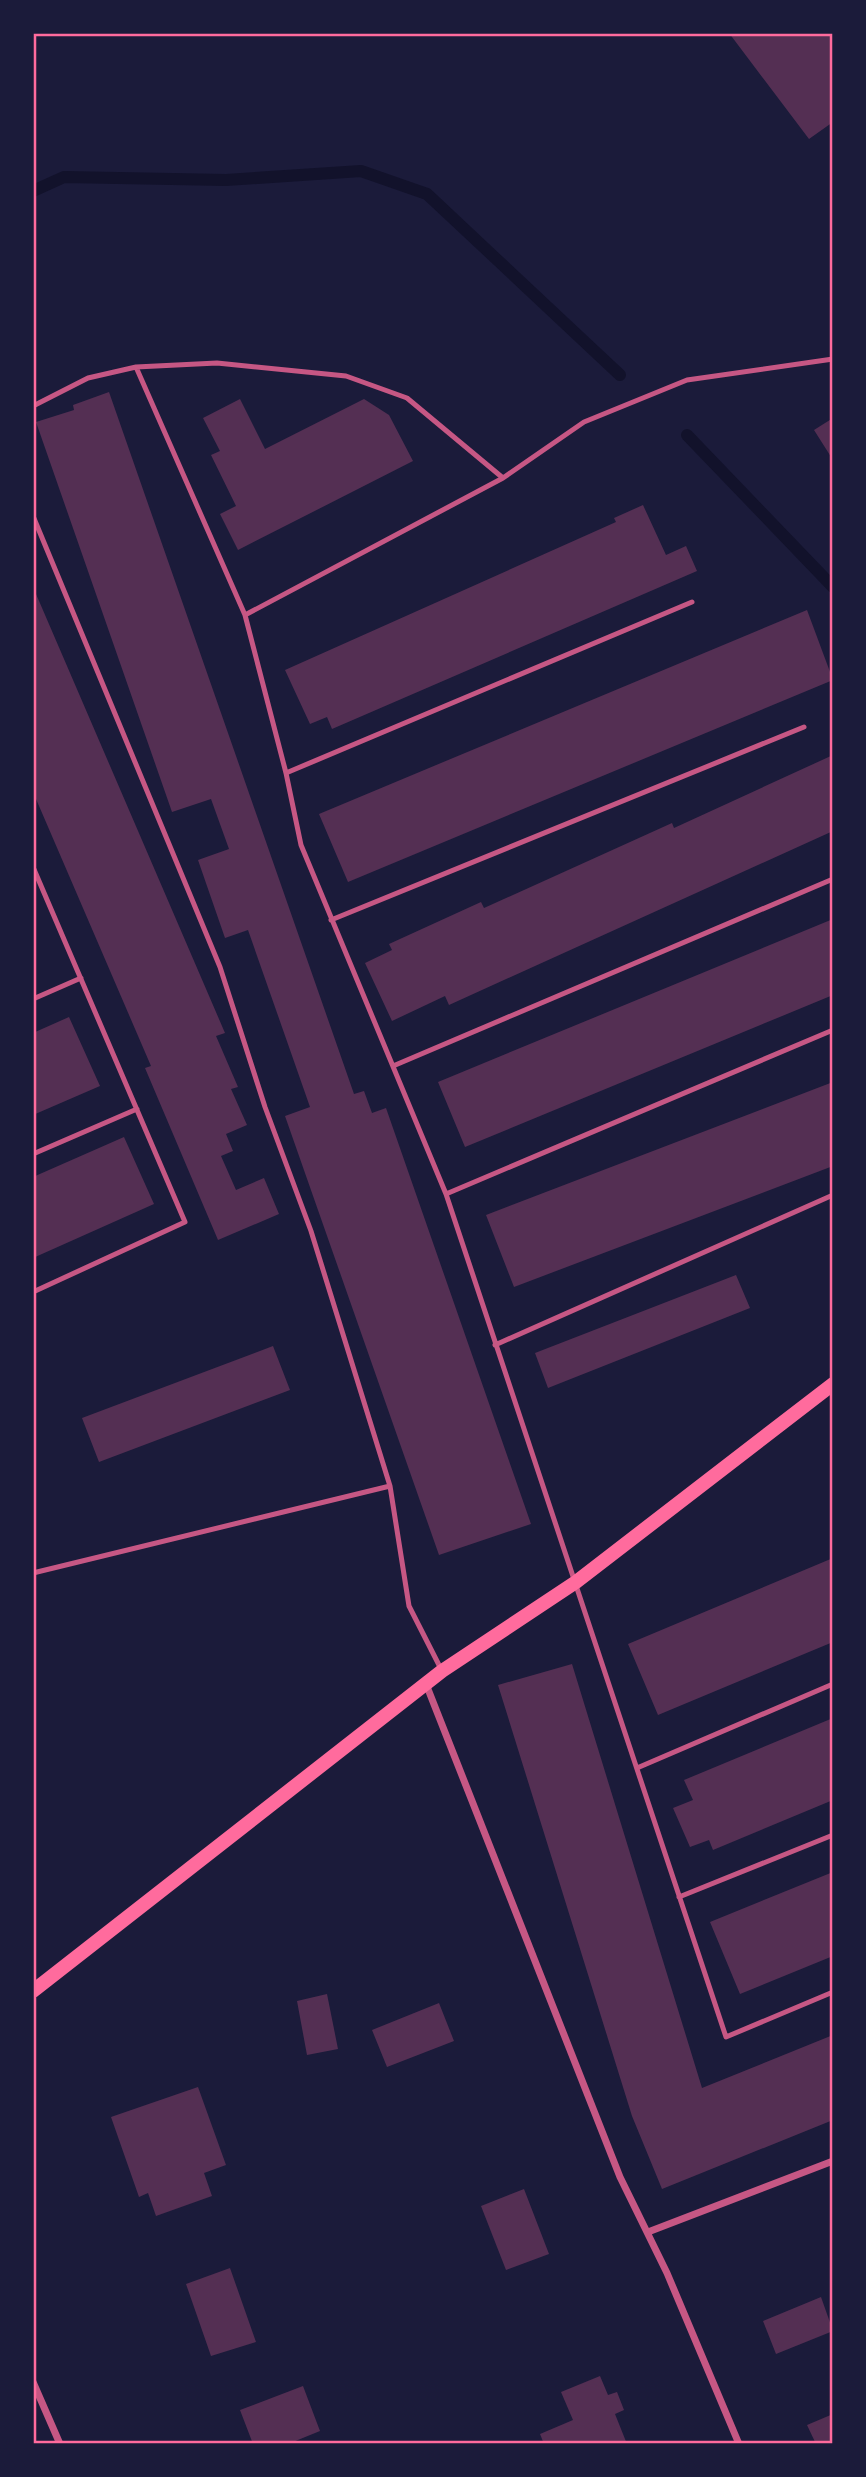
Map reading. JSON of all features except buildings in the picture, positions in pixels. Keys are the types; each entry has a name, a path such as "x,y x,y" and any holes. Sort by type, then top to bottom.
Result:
{"main road":[{"path":"33,1991 442,1671 576,1582 833,1384"}],"street":[{"path":"426,1684 620,2177 648,2232 739,2444"},
{"path":"648,2232 833,2161"},
{"path":"33,2382 60,2444"}],"lane":[{"path":"245,615 503,478 584,422 687,380 833,359"},
{"path":"33,406 88,378 136,367 217,363 346,376 407,398 503,478"},
{"path":"136,367 245,615 286,773 301,845 446,1194 726,2037 833,1992"},
{"path":"33,516 220,967 265,1107 311,1231 390,1486 409,1606 442,1671"},
{"path":"286,773 692,602"},
{"path":"331,920 804,727"},
{"path":"33,867 185,1222 33,1292"},
{"path":"393,1066 833,878"},
{"path":"33,999 81,978"},
{"path":"446,1194 833,1030"},
{"path":"33,1154 137,1109"},
{"path":"495,1345 833,1195"},
{"path":"33,1573 390,1486"},
{"path":"637,1768 833,1684"},
{"path":"679,1897 833,1835"}],"waterway":[{"path":"33,191 64,177 226,180 361,171 427,194 620,375"},
{"path":"687,435 833,587"}]}
